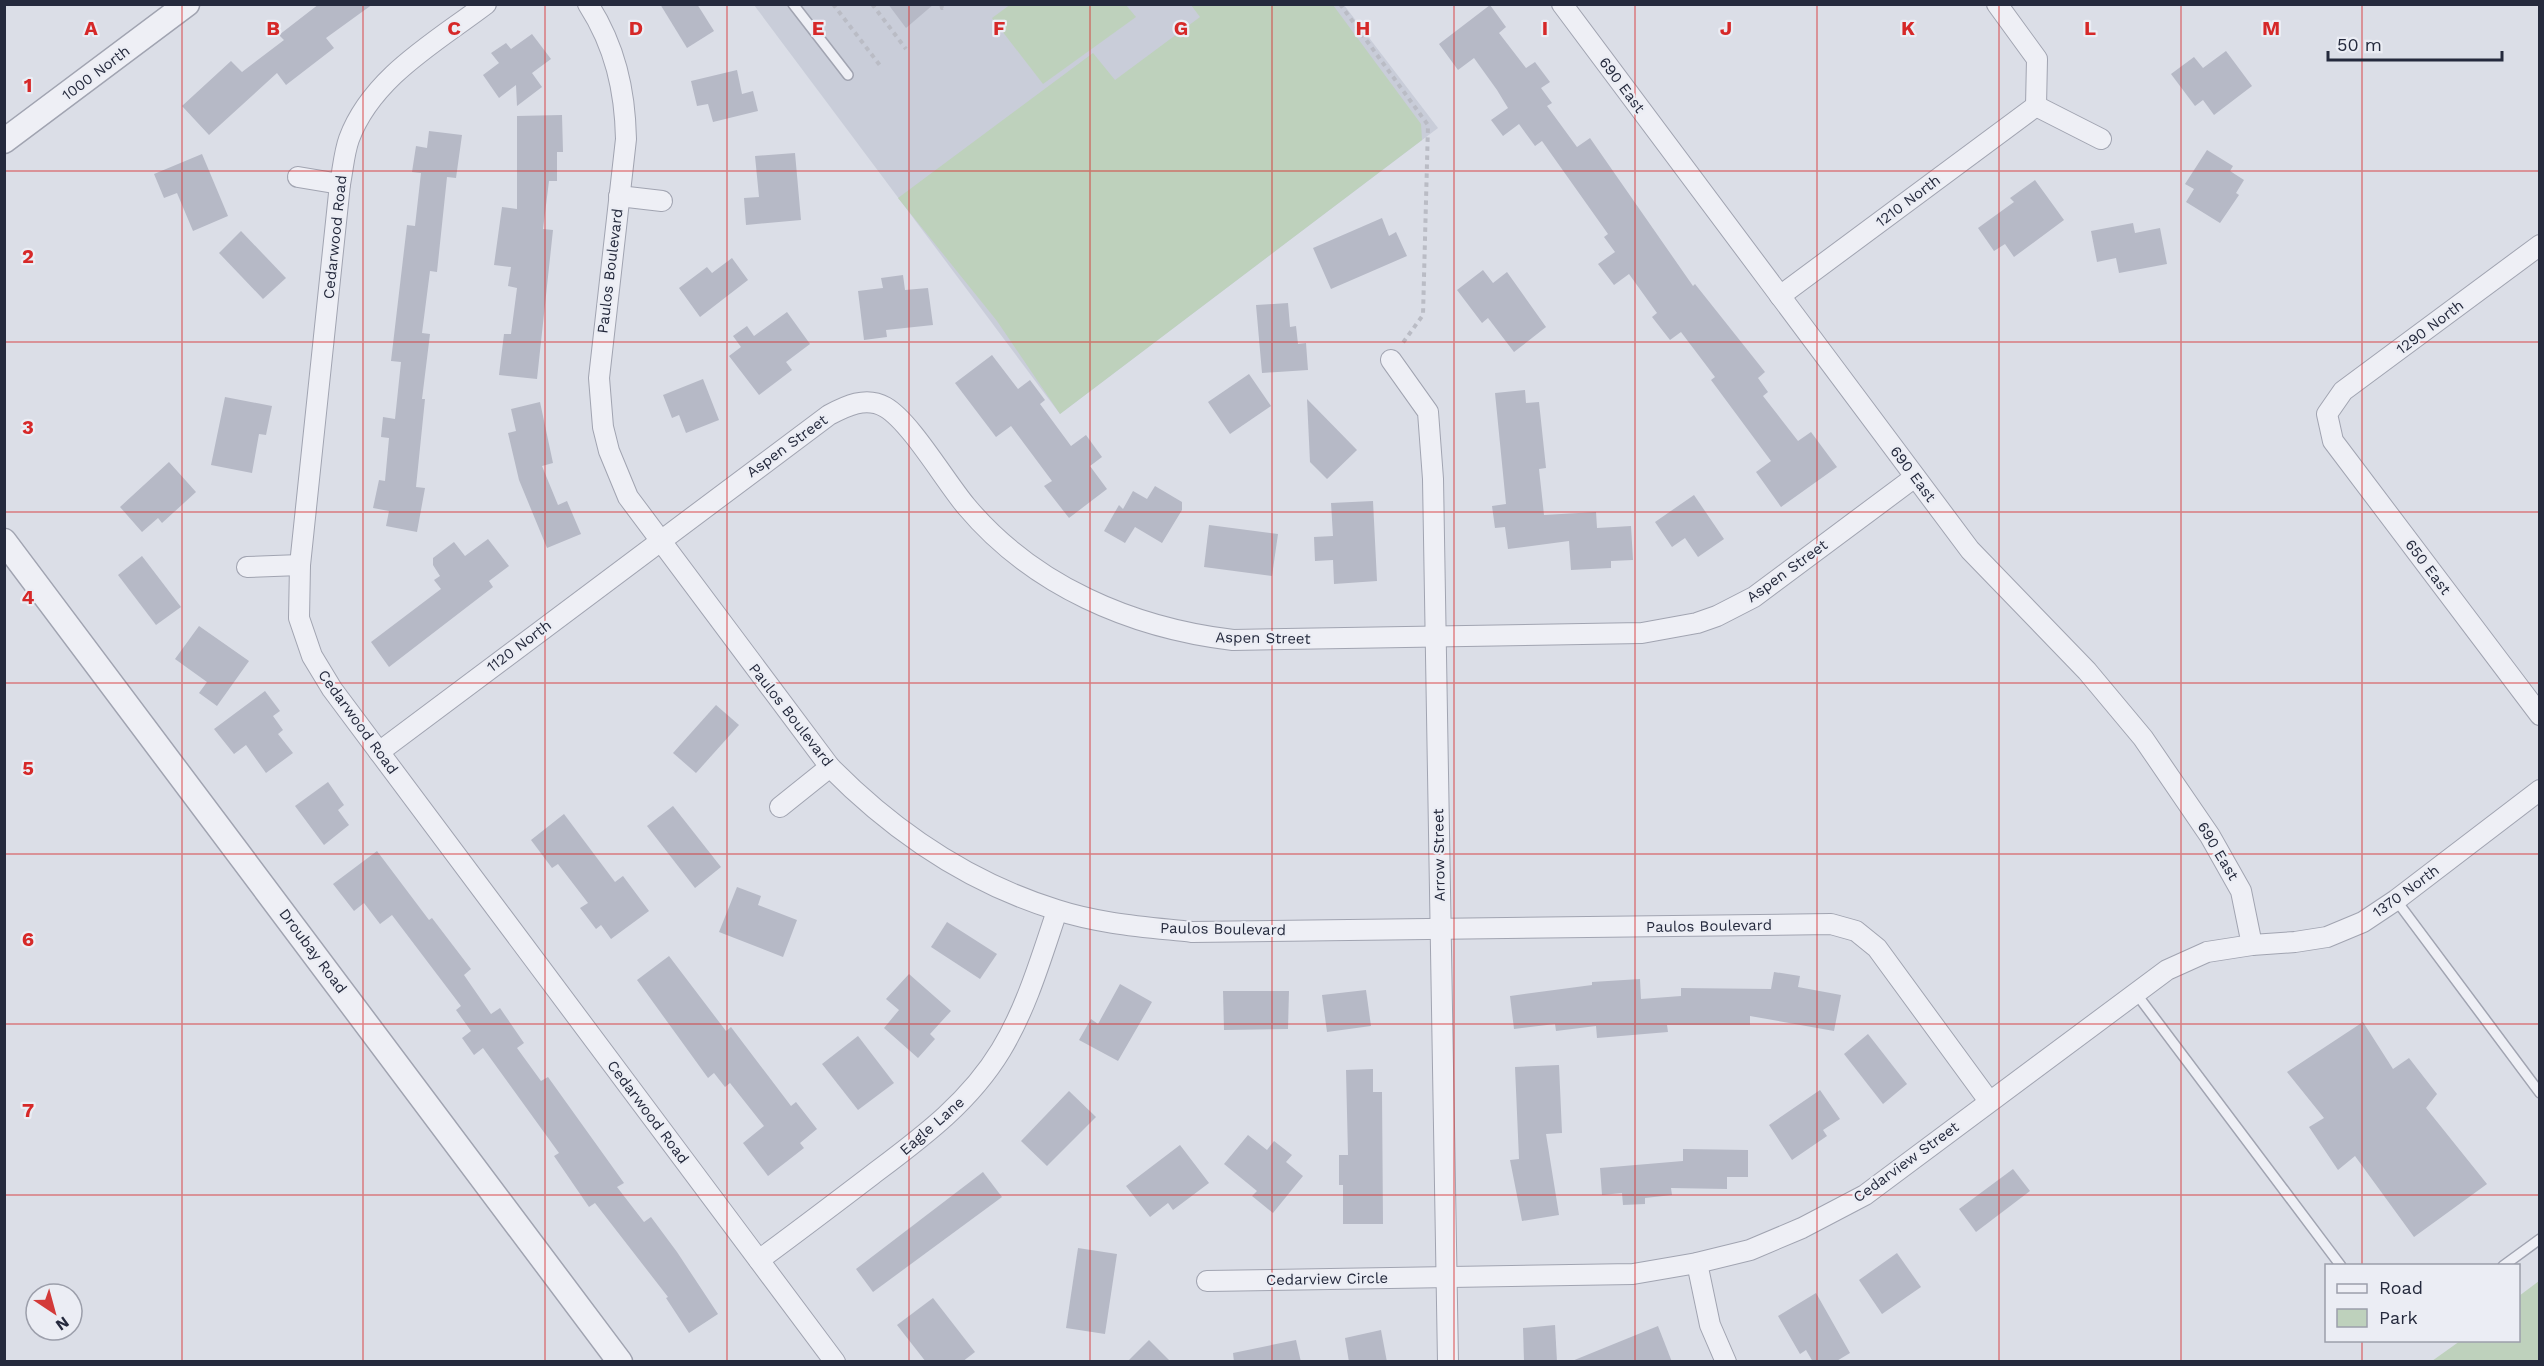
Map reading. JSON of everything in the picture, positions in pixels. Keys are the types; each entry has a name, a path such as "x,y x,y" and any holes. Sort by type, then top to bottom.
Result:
{"street":[{"name":"1000 North","path":"4,141 187,4"},
{"name":"Cedarwood Road","path":"486,4 398,70 375,94 349,139 340,184 300,565 299,618 312,656 332,689 835,1362"},
{"name":"Paulos Boulevard","path":"588,4 609,43 623,91 626,139 601,353 600,402 607,443 628,497 830,767 862,799 921,845 988,882 1057,910 1122,925 1192,932 1831,924 1856,931 1877,948 1989,1101"},
{"name":"690 East","path":"1562,4 1970,550 2087,671 2144,738 2210,836 2241,891 2252,945"},
{"path":"1997,4 2037,59 2036,106 2101,139"},
{"name":"1210 North","path":"1780,296 2036,106"},
{"path":"298,177 340,184"},
{"path":"619,196 662,201"},
{"name":"1290 North","path":"2327,414 2343,391 2540,245"},
{"name":"Arrow Street","path":"1391,360 1428,412 1433,479 1448,1362"},
{"name":"Aspen Street","path":"660,541 829,415 856,402 884,406 901,420 966,506 1015,553 1071,591 1102,606 1166,629 1233,640 1642,633 1697,623 1717,616 1754,597 1915,477"},
{"name":"650 East","path":"2327,414 2333,441 2540,715"},
{"name":"Droubay Road","path":"4,541 620,1362"},
{"name":"1120 North","path":"379,752 660,541"},
{"path":"246,567 300,565"},
{"path":"780,807 830,767"},
{"name":"1370 North","path":"2252,945 2327,937 2362,922 2397,900 2540,790"},
{"name":"Eagle Lane","path":"759,1260 930,1132 969,1094 986,1073 1014,1027 1057,910"},
{"name":"Cedarview Street","path":"1446,1276 1633,1274 1697,1263 1750,1250 1802,1228 1865,1195 2135,991 2167,970 2206,952 2252,945"},
{"path":"1697,1263 1710,1325 1726,1362"},
{"name":"Cedarview Circle","path":"1208,1281 1446,1276"}],"lane":[{"path":"793,4 848,75"},
{"path":"2397,900 2540,1093"},
{"path":"2135,991 2340,1264"},
{"path":"2506,1264 2540,1239"}],"path":[{"path":"833,4 882,68"},
{"path":"872,4 906,49"},
{"path":"940,4 942,8 946,4"},
{"path":"1340,4 1428,125 1423,315 1391,360"}],"shaded area":[{"path":"754,5 1344,5 1438,128 1060,414"}],"green space":[{"path":"1011,4 1126,5 1136,17 1043,84 992,18"},
{"path":"1191,5 1333,5 1421,124 1422,140 1060,414 997,321 898,198 1093,53 1115,80 1200,17"},
{"path":"2539,1281 2539,1361 2432,1361 2459,1342 2520,1342 2520,1295"}],"building":[{"path":"319,4 373,4 326,38 334,48 286,85 277,73 209,135 182,106 231,61 242,72 284,40 279,35"},
{"path":"660,4 697,4 714,31 687,48"},
{"path":"888,4 934,4 906,28"},
{"path":"1490,5 1506,27 1499,33 1526,68 1535,62 1550,82 1541,88 1552,103 1547,106 1577,147 1590,138 1693,286 1695,284 1765,372 1758,378 1768,392 1763,396 1798,441 1811,432 1837,467 1781,507 1756,472 1771,461 1711,380 1715,377 1681,332 1670,340 1652,317 1657,313 1629,274 1614,285 1598,264 1615,252 1604,237 1608,234 1542,141 1535,146 1519,124 1503,136 1491,120 1508,108 1497,90 1474,58 1458,70 1439,44"},
{"path":"532,34 551,59 532,73 542,87 517,106 516,85 499,98 483,75 499,63 491,53 506,43 511,49"},
{"path":"2226,51 2252,86 2214,115 2203,100 2195,106 2171,74 2194,57 2203,68"},
{"path":"737,70 742,94 753,91 758,111 713,122 708,104 697,106 691,81"},
{"path":"562,115 563,152 557,152 557,181 549,181 543,229 553,230 537,379 499,375 504,334 511,334 517,288 508,286 511,267 494,265 502,207 517,209 517,116"},
{"path":"429,131 462,135 456,178 447,177 437,272 430,271 422,333 430,334 422,399 425,399 416,487 425,488 417,532 386,526 389,511 373,508 379,480 385,481 389,438 381,437 383,417 395,419 401,362 391,361 407,225 415,226 421,173 412,172 416,146 427,148"},
{"path":"2207,150 2233,166 2230,171 2244,180 2236,193 2239,195 2220,223 2186,202 2194,189 2185,184"},
{"path":"795,153 801,220 746,225 744,198 759,197 755,156"},
{"path":"202,154 228,216 193,231 177,193 164,198 154,174"},
{"path":"2035,180 2064,220 2014,257 2005,244 1994,251 1978,228 2014,202 2010,198"},
{"path":"1382,218 1389,236 1396,232 1407,256 1331,289 1313,248"},
{"path":"2133,223 2135,233 2160,228 2167,264 2119,273 2116,258 2097,262 2091,231"},
{"path":"241,231 286,278 263,299 219,253"},
{"path":"732,258 748,280 700,317 679,288 707,267 712,273"},
{"path":"1483,270 1493,283 1507,272 1546,327 1514,352 1488,318 1482,323 1457,290"},
{"path":"903,275 905,290 928,288 933,325 886,330 887,337 864,340 858,291 883,288 881,278"},
{"path":"1288,303 1290,327 1296,326 1298,344 1306,343 1308,370 1262,373 1256,305"},
{"path":"787,312 810,344 786,362 792,370 759,395 729,356 741,347 733,336 747,326 754,336"},
{"path":"992,355 1018,389 1030,380 1045,400 1040,404 1071,446 1086,435 1102,457 1090,466 1107,489 1069,518 1044,486 1052,481 1011,426 996,437 955,383"},
{"path":"1249,374 1271,406 1230,434 1208,402"},
{"path":"703,379 719,420 686,433 679,415 672,418 663,395"},
{"path":"1525,390 1526,403 1539,402 1546,468 1539,469 1544,515 1596,512 1597,528 1631,526 1633,560 1611,561 1611,568 1571,570 1569,541 1508,549 1505,527 1495,528 1492,506 1506,504 1495,393"},
{"path":"225,397 272,406 266,435 259,434 252,473 211,465"},
{"path":"1307,399 1357,450 1327,479 1310,462"},
{"path":"540,402 553,463 542,466 558,505 567,501 581,534 547,548 519,480 508,433 516,431 511,409"},
{"path":"169,462 196,492 162,523 158,518 142,532 120,507"},
{"path":"1155,486 1182,502 1182,510 1162,543 1135,527 1125,543 1104,531 1119,505 1123,509 1133,491 1147,499"},
{"path":"1694,495 1724,539 1698,557 1685,538 1672,547 1655,522"},
{"path":"1373,501 1377,581 1334,584 1333,560 1315,561 1314,537 1333,536 1331,503"},
{"path":"1209,525 1278,534 1272,576 1204,567"},
{"path":"488,539 509,566 489,581 493,587 389,667 371,642 441,589 434,580 440,576 433,565 433,558 454,542 465,556"},
{"path":"142,556 181,607 156,625 118,575"},
{"path":"199,626 249,661 217,706 199,693 207,682 175,659"},
{"path":"265,691 280,711 273,716 283,730 278,734 293,753 266,773 246,745 234,754 214,729"},
{"path":"716,705 739,725 696,773 673,753"},
{"path":"328,782 344,805 338,810 349,825 324,845 295,806"},
{"path":"673,806 721,867 695,888 647,826"},
{"path":"564,814 615,882 623,876 649,911 611,939 601,925 596,929 580,908 588,903 558,864 552,868 531,840"},
{"path":"377,851 429,920 432,918 471,969 464,975 491,1014 500,1008 524,1043 517,1048 541,1081 548,1077 624,1183 617,1187 644,1222 651,1217 718,1314 689,1333 666,1298 668,1297 595,1203 589,1207 554,1156 559,1153 483,1048 474,1055 462,1038 471,1031 456,1010 461,1006 392,915 380,924 364,903 354,911 333,884"},
{"path":"737,887 761,896 758,905 797,920 783,957 719,932"},
{"path":"947,922 997,954 980,979 931,947"},
{"path":"669,956 726,1031 731,1027 791,1106 796,1102 817,1129 800,1143 804,1148 768,1176 743,1143 764,1126 730,1083 725,1087 714,1073 708,1078 637,980"},
{"path":"1774,972 1800,976 1798,987 1841,995 1834,1031 1750,1016 1750,1025 1667,1025 1668,1032 1597,1038 1596,1026 1556,1031 1555,1024 1514,1029 1510,996 1592,985 1592,982 1640,979 1641,999 1681,996 1681,988 1771,989"},
{"path":"909,974 951,1011 930,1034 935,1039 918,1058 884,1028 899,1010 886,999"},
{"path":"1120,984 1152,1002 1118,1061 1079,1040 1091,1019 1098,1024"},
{"path":"1366,990 1371,1026 1327,1032 1322,995"},
{"path":"1223,991 1289,991 1288,1029 1224,1030"},
{"path":"2363,1022 2393,1069 2409,1058 2437,1094 2426,1108 2487,1184 2414,1237 2355,1156 2338,1170 2309,1127 2324,1118 2287,1072"},
{"path":"1868,1034 1907,1084 1883,1104 1844,1054"},
{"path":"858,1036 894,1083 858,1110 822,1064"},
{"path":"1559,1065 1562,1133 1546,1134 1559,1215 1522,1221 1510,1160 1519,1159 1515,1067"},
{"path":"1373,1069 1373,1092 1382,1092 1383,1224 1343,1224 1343,1185 1339,1185 1339,1155 1348,1155 1346,1070"},
{"path":"1820,1090 1840,1119 1823,1130 1827,1136 1792,1160 1769,1125"},
{"path":"1069,1091 1096,1117 1047,1166 1021,1141"},
{"path":"1248,1135 1267,1150 1274,1141 1292,1155 1286,1162 1303,1176 1273,1213 1252,1196 1257,1191 1224,1164"},
{"path":"1180,1145 1209,1183 1173,1210 1168,1203 1150,1217 1126,1186"},
{"path":"1683,1149 1748,1150 1748,1177 1727,1177 1727,1189 1671,1188 1672,1195 1645,1198 1645,1204 1623,1205 1622,1193 1602,1195 1600,1168 1683,1161"},
{"path":"2013,1169 2030,1191 1976,1232 1959,1209"},
{"path":"983,1172 1002,1197 873,1292 856,1269"},
{"path":"1078,1248 1117,1254 1105,1334 1066,1328"},
{"path":"1897,1253 1921,1287 1882,1314 1859,1280"},
{"path":"1816,1293 1850,1353 1835,1362 1813,1362 1806,1350 1800,1354 1778,1316"},
{"path":"933,1298 975,1352 962,1362 926,1362 897,1325"},
{"path":"1555,1325 1557,1362 1524,1362 1523,1328"},
{"path":"1658,1326 1672,1362 1572,1361"},
{"path":"1381,1330 1387,1362 1349,1362 1345,1338"},
{"path":"1149,1340 1171,1362 1127,1362"},
{"path":"1296,1340 1301,1362 1234,1362 1233,1353"}]}
